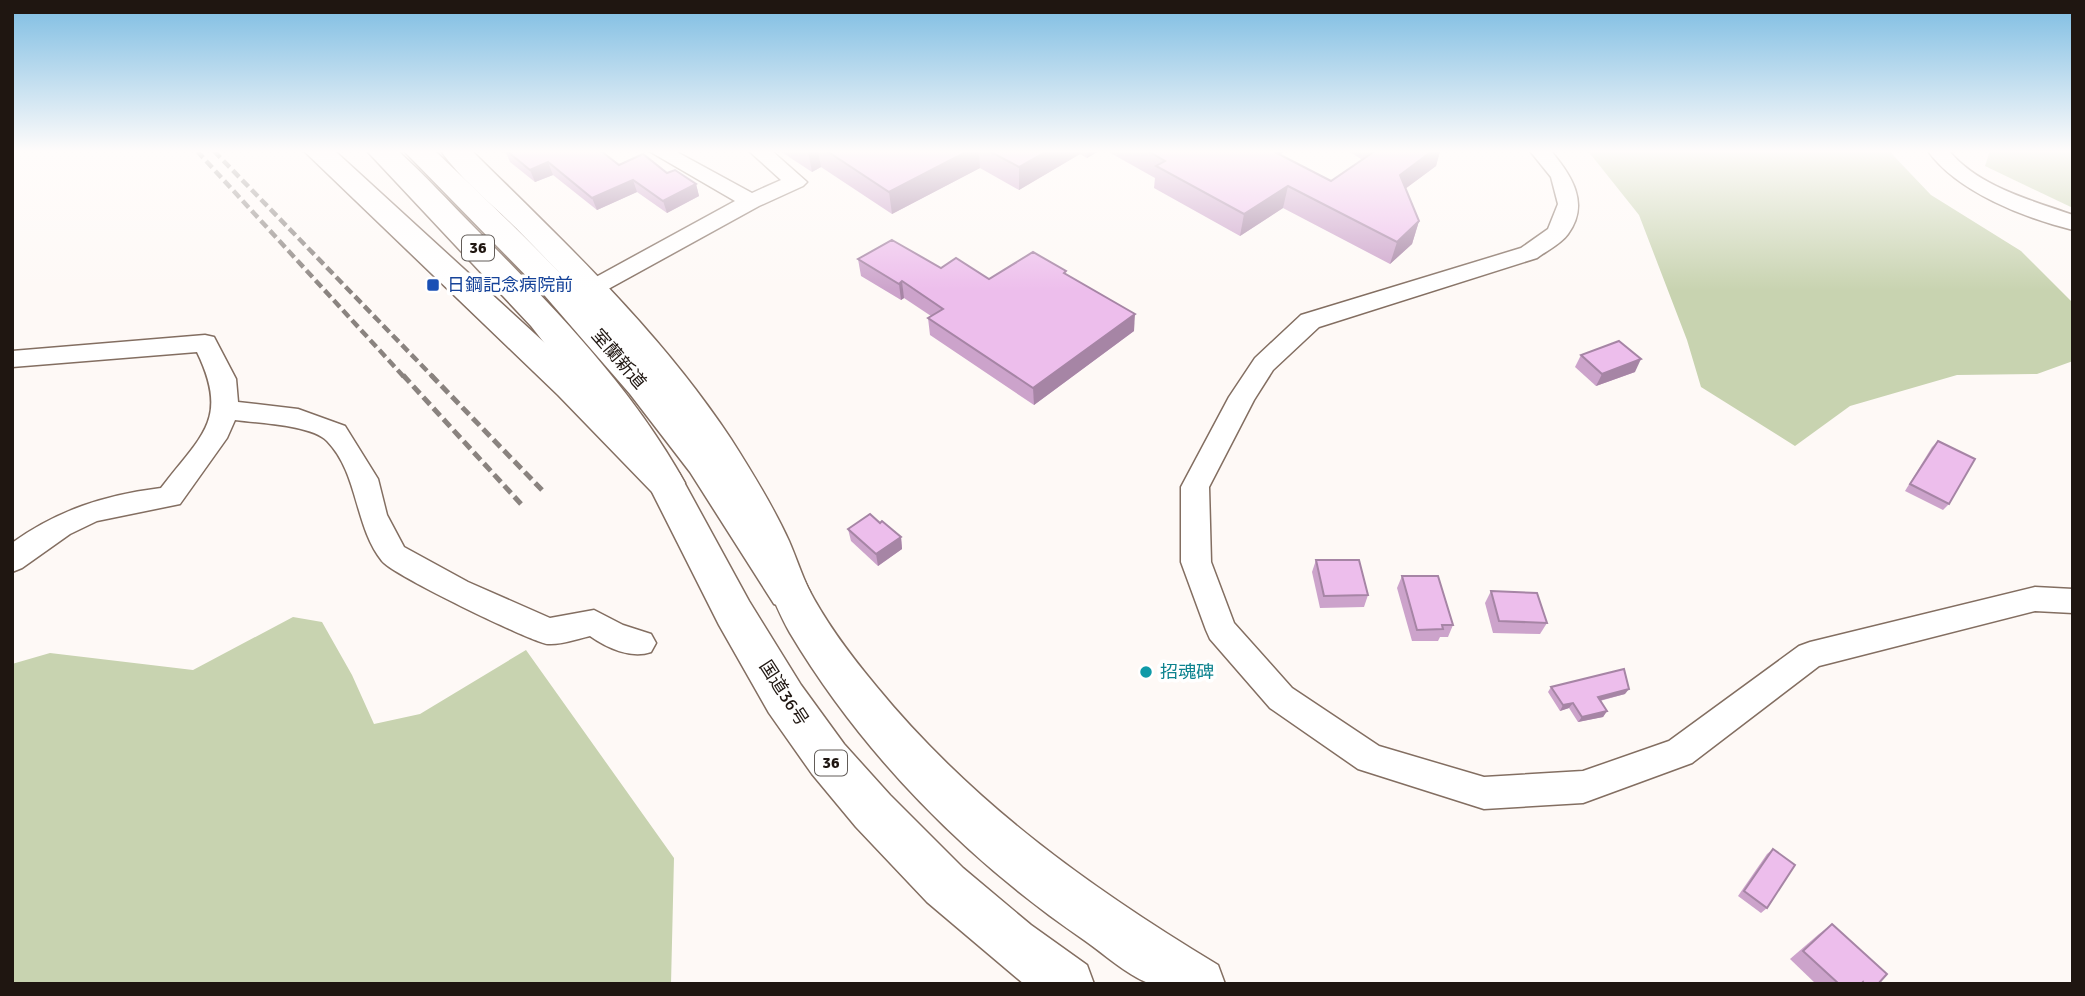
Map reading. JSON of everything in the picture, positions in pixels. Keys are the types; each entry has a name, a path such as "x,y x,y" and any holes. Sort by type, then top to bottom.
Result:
{"highway":[{"path":"368,197 570,386 666,484"},
{"name":"室蘭新道","path":"427,197 499,270 585,342 606,392 666,484"},
{"name":"室蘭新道","path":"459,197 585,342 688,443 724,492 789,592"},
{"path":"502,197 593,288 681,394 730,467 769,541 789,592"},
{"name":"国道36号","path":"666,484 740,623 785,699 828,759 873,811 945,885 1013,943 1068,984"},
{"name":"36","path":"789,592 822,646 874,719 945,797 1026,867 1138,948 1199,984"}],"street":[{"path":"745,197 751,201"},
{"path":"593,288 759,197"},
{"path":"1567,197 1569,204 1558,232 1529,253 1310,321 1264,365 1242,397 1195,487 1196,562 1221,631 1281,698 1370,758 1484,793 1583,787 1680,752 1810,655 2035,599 2073,601"},
{"path":"2010,197 2073,223"},
{"path":"12,359 109,352 186,342 205,343 223,379 226,410 218,431 170,497 113,505 33,541 12,560"},
{"path":"226,410 298,418 336,433 364,479 373,515 393,555 457,591 548,631 594,624 614,636 640,643"}],"green space":[{"path":"1625,197 1935,197 2021,251 2073,303 2073,361 2037,374 1957,375 1850,406 1795,446 1701,387 1687,340 1639,215"},
{"path":"2051,197 2073,197 2073,208"},
{"path":"293,617 322,622 352,675 374,724 420,714 526,650 674,858 671,984 12,984 12,664 50,653 193,670"}],"building":[{"path":"1214,197 1270,197 1244,214"},
{"path":"1310,197 1409,197 1419,221 1397,242"},
{"path":"892,240 941,268 956,258 989,279 1033,252 1135,314 1033,388 928,318 943,309 902,281 899,284 858,259"},
{"path":"1619,341 1641,359 1602,374 1581,355"},
{"path":"1938,441 1975,459 1949,504 1910,484"},
{"path":"870,514 901,537 876,554 848,529"},
{"path":"1316,560 1359,560 1368,595 1324,596"},
{"path":"1402,576 1438,576 1453,625 1442,625 1443,629 1417,630"},
{"path":"1491,591 1537,593 1547,623 1499,621"},
{"path":"1624,669 1629,689 1598,697 1607,711 1582,717 1573,703 1563,705 1551,687"},
{"path":"1773,849 1795,865 1767,908 1744,891"},
{"path":"1832,924 1887,974 1878,984 1839,984 1803,951"}],"railway":[{"path":"240,197 404,377"},
{"path":"259,197 433,377"},
{"path":"403,375 521,504"},
{"path":"431,375 542,490"}],"place":[{"name":"日鋼記念病院前","path":"433,285"},
{"name":"招魂碑","path":"1146,672"}]}
